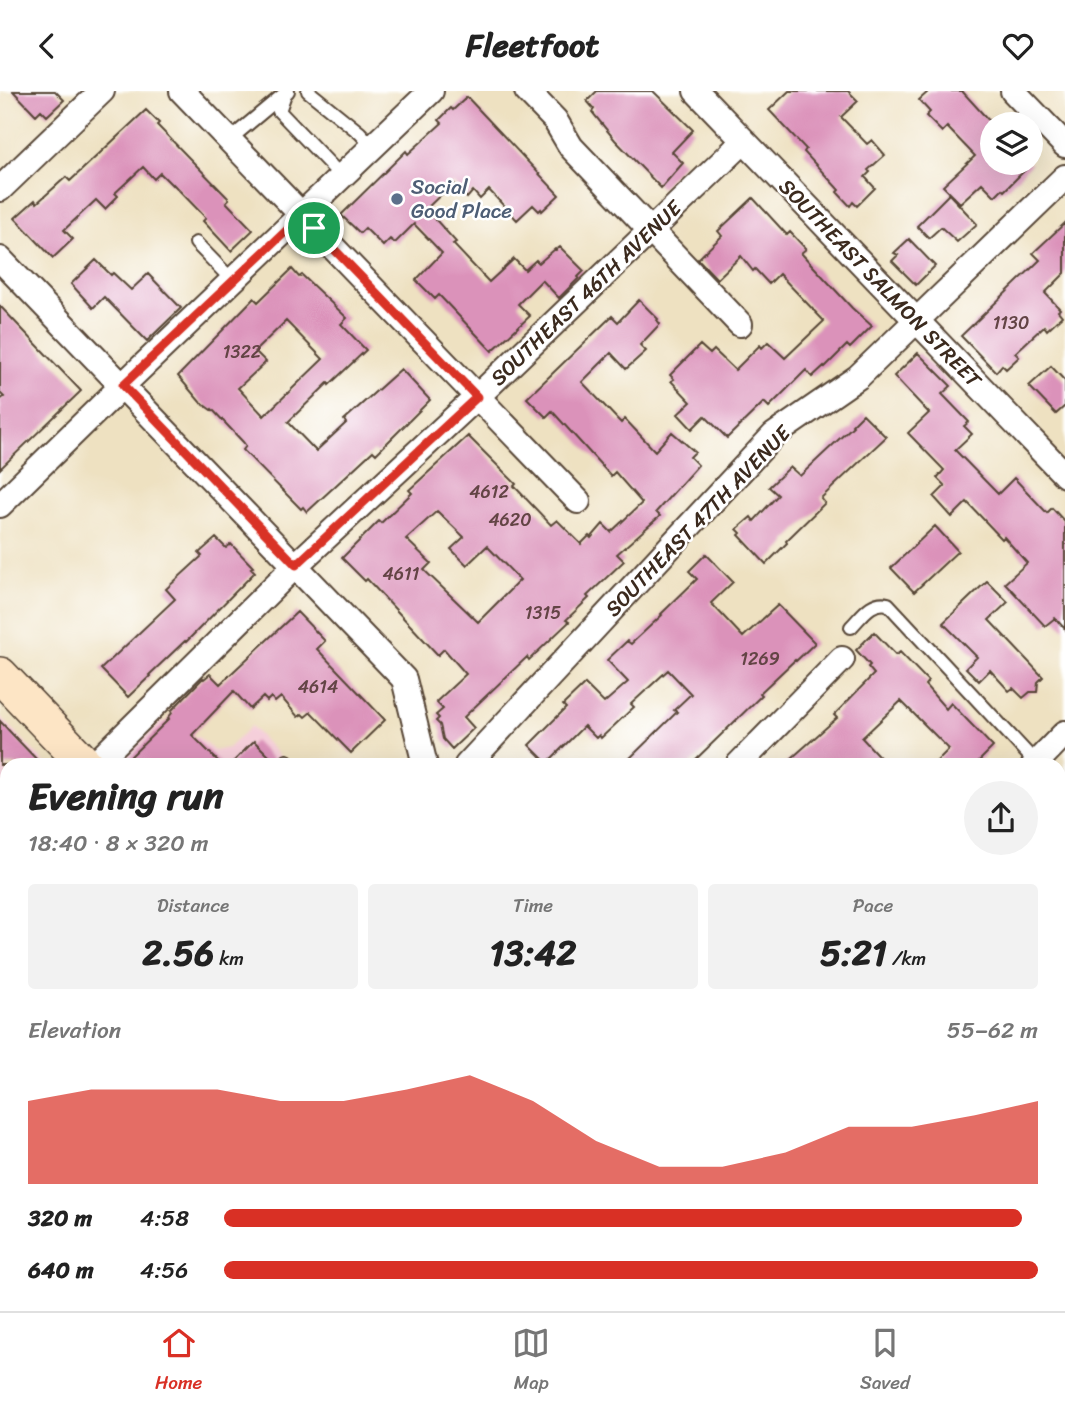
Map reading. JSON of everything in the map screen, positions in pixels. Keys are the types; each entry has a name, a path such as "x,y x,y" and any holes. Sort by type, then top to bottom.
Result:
{"main road":[{"path":"0,675 79,758"}],"street":[{"path":"0,189 102,91"},
{"path":"183,91 578,501"},
{"path":"0,505 431,91"},
{"path":"527,91 555,120 571,147 740,324"},
{"name":"SOUTHEAST SALMON STREET","path":"696,91 1065,475"},
{"path":"1013,91 1065,145"},
{"name":"SOUTHEAST 46TH AVENUE","path":"101,758 296,565 477,397 744,141"},
{"name":"SOUTHEAST 47TH AVENUE","path":"474,758 774,435 858,377 1065,177"},
{"path":"0,259 404,679 423,758"},
{"path":"744,758 842,659"},
{"path":"1041,758 1065,733"}],"lane":[{"path":"308,91 360,133 373,147"},
{"path":"229,140 286,92"},
{"path":"286,92 279,111 342,177"},
{"path":"196,243 233,281"},
{"path":"851,627 875,604 888,604 1029,758"}],"shaded area":[{"path":"0,716 40,758 0,758"},
{"path":"162,720 187,744 197,736 214,751 228,748 251,726 281,758 123,758"}],"building":[{"path":"13,91 55,91 64,100 47,116 41,110 36,115"},
{"path":"597,91 653,91 693,130 672,152 683,163 661,188 592,112 594,109 587,101"},
{"path":"789,91 848,91 858,101 841,117 867,144 872,140 885,155 868,170 870,172 865,177 875,188 857,206 853,202 850,206 837,192 839,190 804,152 806,149 769,110"},
{"path":"929,91 962,91 981,112 980,175 1020,175 995,196 982,183 960,203 943,186 975,156 947,127 942,132 926,116 930,112 919,100"},
{"path":"467,97 559,195 542,211 533,205 517,220 489,190 480,199 473,191 467,198 453,183 426,209 456,242 453,244 489,282 514,259 525,270 536,260 539,263 560,247 584,271 559,298 542,280 518,304 530,316 492,351 439,295 435,299 416,280 442,253 414,224 395,243 390,239 383,246 365,228 360,233 341,215 406,151 408,154 442,123 439,120 451,108 453,110"},
{"path":"146,110 159,123 157,125 229,199 226,202 253,230 231,251 203,221 206,218 173,184 160,173 154,179 143,167 115,193 118,196 105,209 96,200 64,230 73,239 53,258 15,218 66,177 70,181"},
{"path":"949,194 977,224 957,242 941,227 929,238 917,226"},
{"path":"753,198 787,235 790,232 806,249 801,253 872,326 850,348 847,345 812,377 806,370 769,407 764,402 727,438 705,416 692,429 678,414 691,402 671,381 674,379 670,375 700,345 710,354 714,350 735,370 760,345 762,348 768,342 785,358 824,321 779,274 769,284 755,269 753,271 741,256 717,279 698,259 722,236 718,231"},
{"path":"1065,223 1065,273 1045,293 1060,309 1058,311 1062,316 1047,330 1044,326 1015,353 1019,357 1006,369 1002,365 996,372 961,336 1040,260 1033,253"},
{"path":"909,239 935,266 916,285 892,261 898,255 894,253"},
{"path":"96,260 131,290 148,274 181,308 147,341 104,297 93,308 71,284"},
{"path":"292,269 299,277 302,275 347,318 341,324 366,350 288,422 316,451 346,423 344,420 401,369 430,400 376,454 373,451 307,512 243,450 246,446 243,442 212,409 200,402 178,376 254,298 258,302","holes":["286,321 323,359 264,416 238,388 266,362 255,351"]},
{"path":"639,300 660,324 640,345 646,351 626,369 611,353 582,382 621,423 625,419 655,451 672,432 695,452 690,457 698,465 656,512 660,516 617,554 624,561 587,596 589,598 566,620 569,622 529,660 527,657 464,717 474,728 452,749 443,739 440,725 436,721 439,718 436,715 443,709 436,702 466,674 444,649 438,655 367,579 365,581 342,558 412,493 409,490 468,436 516,484 514,486 551,525 557,520 581,544 589,536 591,538 603,524 611,532 642,503 615,472 611,476 552,411 546,417 527,398 612,316 618,322","holes":["437,511 464,537 451,549 467,565 487,546 520,580 478,622 424,570 431,563 406,539"]},
{"path":"0,306 81,391 0,469 0,400 4,397 0,393"},
{"path":"918,353 951,386 942,394 969,422 964,426 972,434 955,450 998,494 1014,478 1047,513 1052,508 1065,522 1065,629 1055,618 1045,626 1005,583 1027,563 1004,537 1002,539 967,502 952,517 934,497 945,486 937,478 944,470 908,433 929,413 894,376"},
{"path":"1051,366 1065,381 1065,406 1056,414 1029,386"},
{"path":"863,414 886,437 821,498 825,503 766,564 739,535 741,533 737,529 751,517 754,521 778,495 769,487 790,467 800,476"},
{"path":"935,526 958,551 914,592 891,568"},
{"path":"216,538 226,548 231,544 255,572 128,697 101,669 175,599 166,589 202,556 199,553"},
{"path":"706,554 733,582 711,603 743,637 778,605 815,643 760,693 762,695 697,758 630,758 677,712 674,710 691,694 668,670 631,704 634,707 601,738 599,735 596,738 584,726 552,758 542,758 529,745 566,708 563,705 585,684 604,703 628,682 607,660 627,641 631,644 697,579 689,571"},
{"path":"987,581 1008,602 989,620 1043,677 1038,682 1037,692 1030,692 1023,698 1013,688 1009,691 990,670 979,681 966,668 977,657 943,623"},
{"path":"297,612 325,641 317,649 385,720 351,753 311,712 305,717 302,714 298,717 281,697 275,702 271,697 267,701 263,697 250,709 234,691 192,735 215,758 129,758 169,719 171,711 203,678 210,674 220,684"},
{"path":"874,632 896,655 900,652 928,681 925,685 946,709 951,703 993,747 982,758 940,758 949,749 901,701 862,738 881,758 792,758 837,718 834,715 874,674 868,667 870,665 856,650"},
{"path":"0,721 35,758 0,758"},
{"path":"254,741 271,758 237,758"}],"place":[{"name":"Social Good Place","path":"397,199"}],"route":[{"path":"302,216 314,228 477,397 296,565 123,385 302,216"}]}
